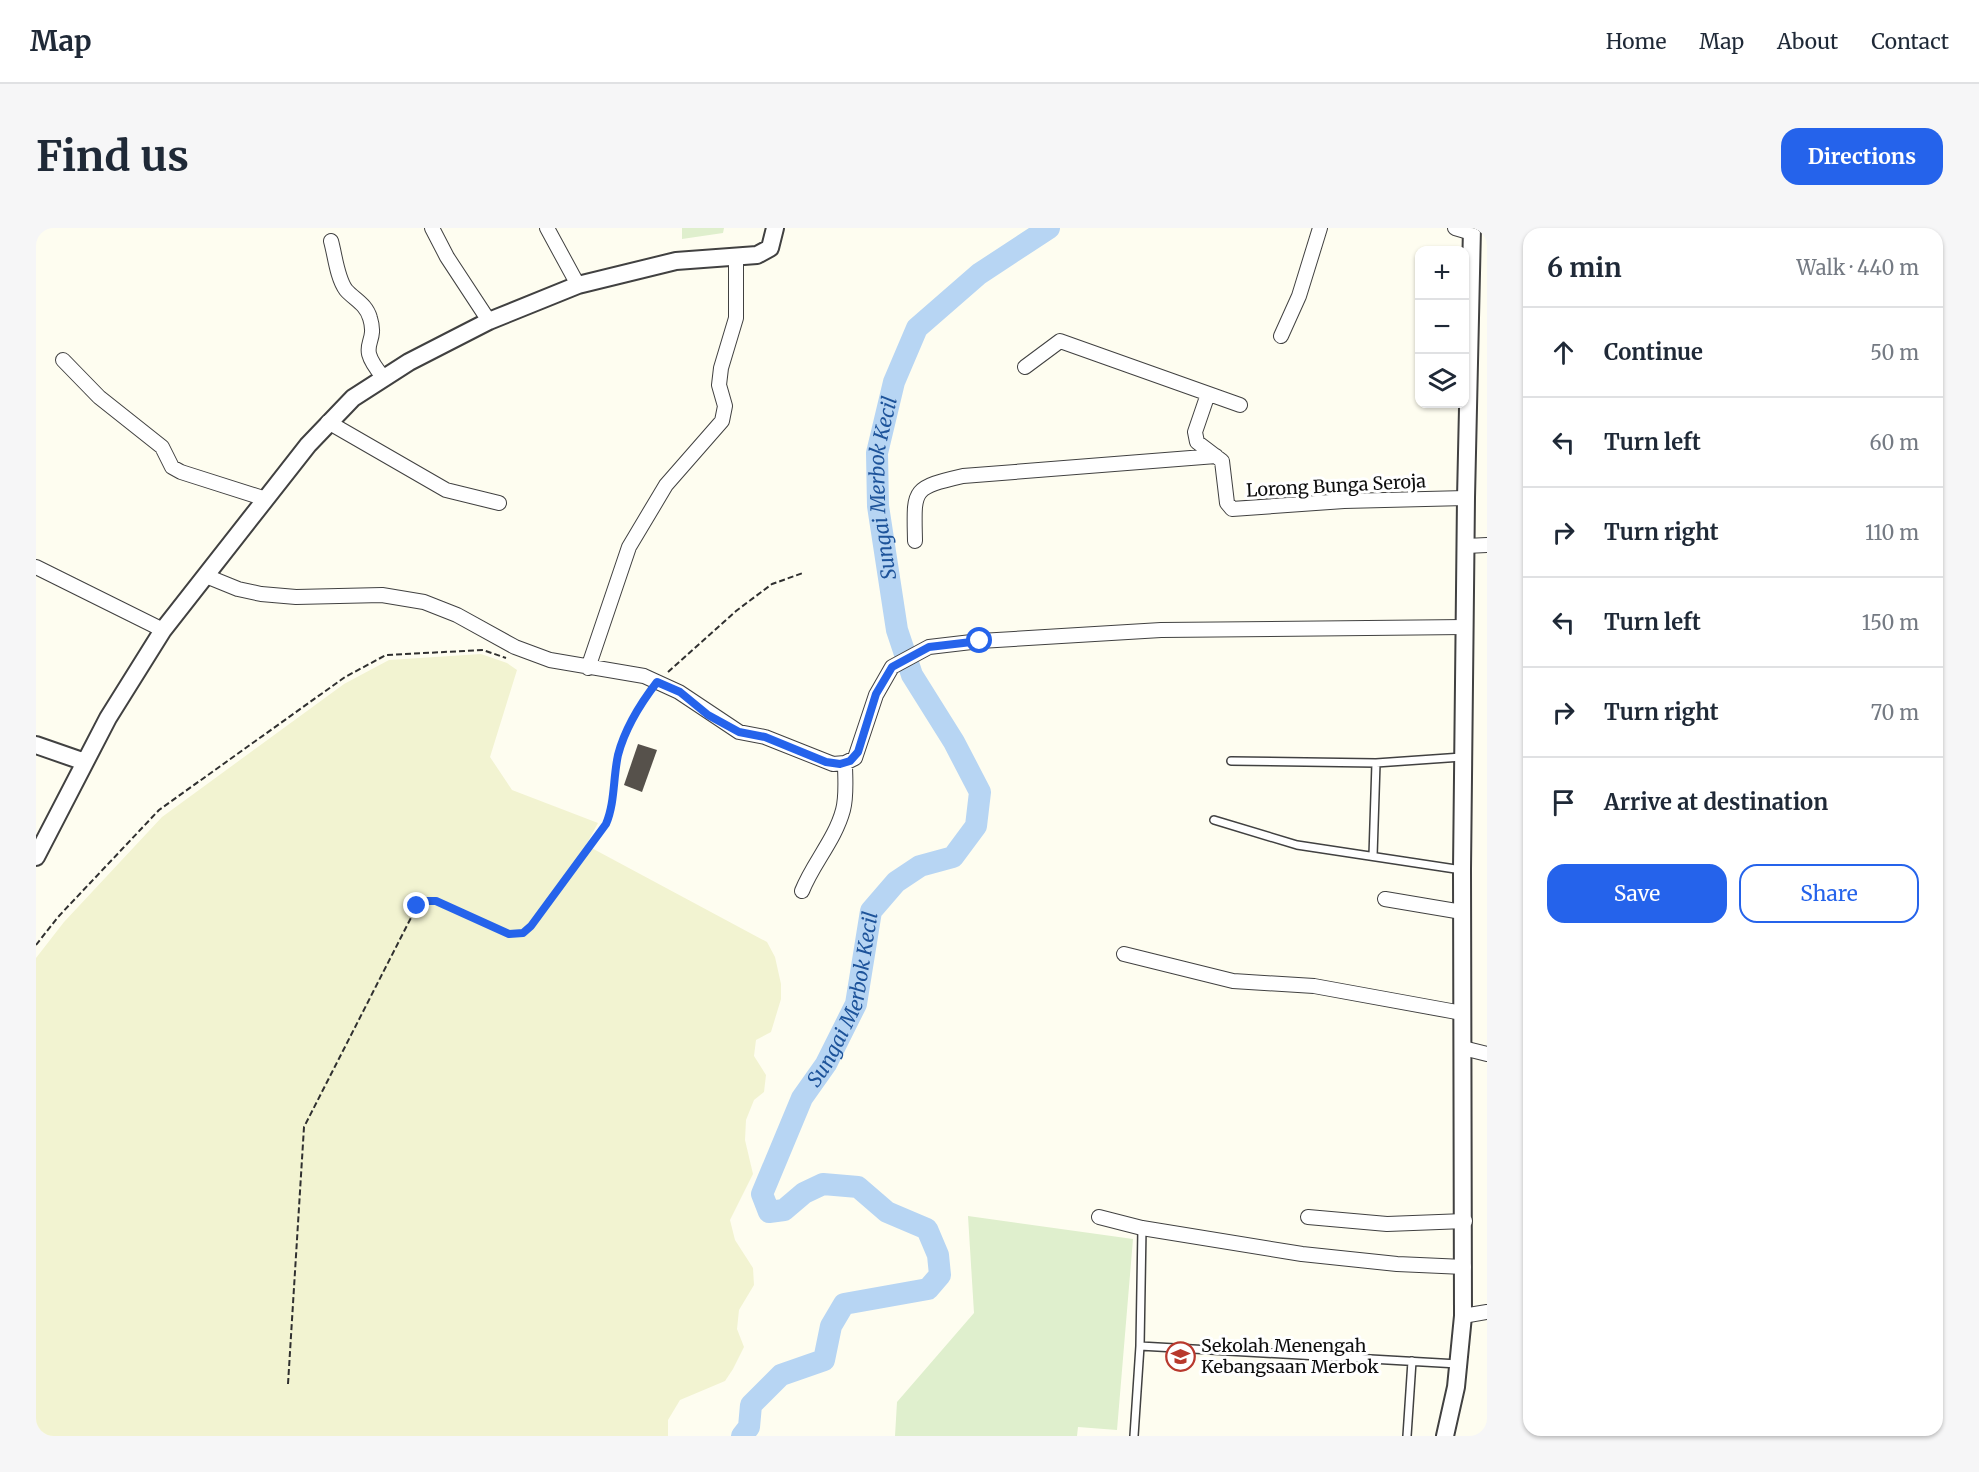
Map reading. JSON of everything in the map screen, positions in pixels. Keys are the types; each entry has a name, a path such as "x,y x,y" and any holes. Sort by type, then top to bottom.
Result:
{"street":[{"path":"432,228 453,267 489,321"},
{"path":"547,228 578,285"},
{"path":"36,857 108,718 163,630 328,422 353,398 383,378 489,321 578,285 676,261 764,252 770,248 775,228"},
{"path":"1281,336 1299,296 1320,228"},
{"path":"1445,1436 1459,1364 1463,1316 1465,1221 1462,870 1466,498 1472,231 1455,228"},
{"path":"331,241 345,289 365,307 370,317 372,329 367,353 383,378"},
{"path":"588,668 629,547 666,485 722,421 724,406 719,384 721,368 736,318 736,256"},
{"path":"1025,367 1060,341 1240,405"},
{"path":"63,360 99,397 162,447 172,467 181,472 266,499"},
{"name":"Lorong Bunga Seroja","path":"1208,394 1196,432 1202,448 1216,456 1223,466 1226,495 1232,509 1344,501 1466,498"},
{"path":"328,422 446,490 499,503"},
{"path":"915,541 914,504 916,496 921,489 938,482 963,476 1216,456"},
{"path":"1466,546 1487,545"},
{"path":"36,567 163,630"},
{"path":"206,576 238,589 261,594 318,597 382,595 424,602 457,615 515,646 550,660 627,673 657,682 680,692 708,715 739,732 765,737 826,762 845,763 855,758 858,752 876,694 892,667 929,647 991,640 1161,630 1465,627"},
{"path":"36,745 85,762"},
{"path":"802,891 812,867 834,835 843,810 845,763"},
{"path":"1385,899 1462,912"},
{"path":"1124,954 1233,981 1314,986 1462,1013"},
{"path":"1463,1048 1487,1054"},
{"path":"1099,1217 1142,1228 1302,1254 1396,1264 1464,1267"},
{"path":"1308,1217 1387,1224 1465,1221"},
{"path":"1463,1316 1487,1312"}],"lane":[{"path":"1231,761 1376,763 1464,757"},
{"path":"1373,856 1376,763"},
{"path":"1215,820 1297,845 1462,870"},
{"path":"1134,1436 1140,1346 1142,1228"},
{"path":"1140,1346 1459,1364"},
{"path":"1407,1436 1412,1361"}],"path":[{"path":"288,1384 304,1126 417,906 423,901 436,901 509,934 523,933 531,926 606,824 610,815 618,756 628,727 642,701 657,682 736,611 772,584 803,573"},
{"path":"36,945 58,917 159,810 345,677 387,655 483,650 506,658 515,646"}],"green space":[{"path":"682,228 724,228 723,233 682,239"},
{"path":"481,654 507,663 517,670 490,757 512,790 598,823 586,845 767,942 775,957 781,984 781,999 771,1032 756,1040 754,1056 766,1075 764,1092 754,1100 746,1120 745,1140 753,1174 730,1220 735,1240 753,1268 754,1285 739,1310 737,1329 744,1347 733,1369 725,1381 680,1400 668,1420 668,1436 36,1436 36,958 64,922 162,817 344,684 389,660"},
{"path":"968,1216 1133,1239 1117,1430 1078,1427 1077,1436 895,1436 897,1402 974,1313"}],"building":[{"path":"638,744 657,750 642,792 624,785"}],"waterway":[{"name":"Sungai Merbok Kecil","path":"742,1436 749,1427 751,1405 781,1375 824,1360 831,1326 844,1304 928,1289 940,1275 938,1255 927,1229 887,1212 858,1187 823,1184 804,1193 784,1210 769,1212 762,1194 802,1098 826,1064 856,1004 871,911 896,882 920,866 953,857 976,826 980,792 954,742 912,675 897,630 878,506 877,453 894,382 917,328 979,274 1049,228"}],"place":[{"name":"Sekolah Menengah Kebangsaan Merbok","path":"1180,1356"}],"route":[{"path":"417,906 423,901 436,901 509,934 523,933 531,926 606,824 610,815 618,756 628,727 642,701 657,682 680,692 708,715 739,732 765,737 826,762 840,764 855,758 876,694 892,667 929,647 980,641"}]}
